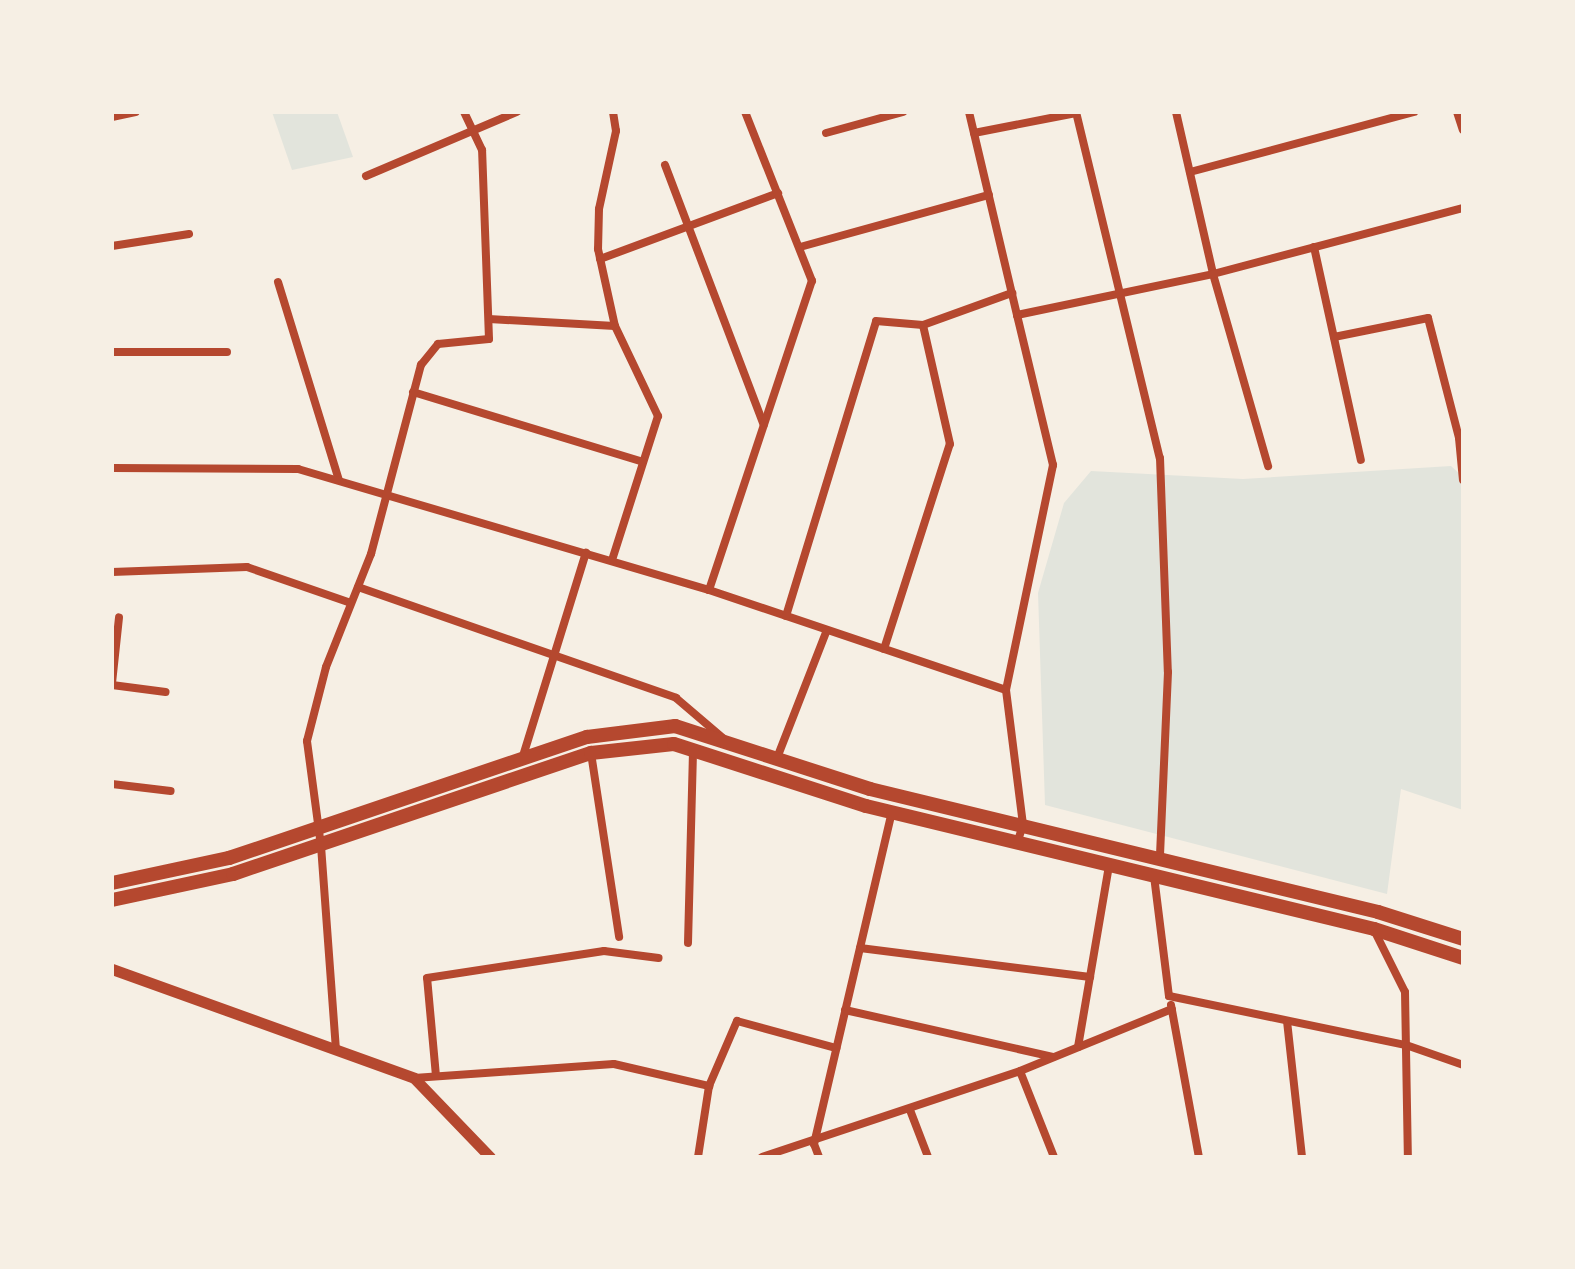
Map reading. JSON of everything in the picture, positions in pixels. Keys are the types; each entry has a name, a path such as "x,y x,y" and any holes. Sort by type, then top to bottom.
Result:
{"highway":[{"path":"112,883 229,858 523,756 587,737 675,726 870,789 1461,934"},
{"path":"112,900 233,874 591,753 674,744 892,812 1374,929 1463,958"}],"street":[{"path":"112,117 135,112"},
{"path":"336,1050 321,846 307,741 358,587 421,365 438,344 489,339 482,150 464,112"},
{"path":"366,176 517,112"},
{"path":"612,560 658,416 615,326 600,259 599,209 616,131 613,112"},
{"path":"709,590 812,281 745,112"},
{"path":"826,133 903,112"},
{"path":"969,112 1053,465 1006,690 1023,825 1017,843"},
{"path":"1176,112 1213,274 1268,466"},
{"path":"1190,172 1414,112"},
{"path":"1457,112 1463,130"},
{"path":"974,133 1076,113 1160,458 1168,672 1160,858"},
{"path":"665,165 764,426"},
{"path":"600,259 778,193"},
{"path":"800,247 989,195"},
{"path":"1017,315 1213,274 1463,208"},
{"path":"112,246 189,234"},
{"path":"1314,247 1361,460"},
{"path":"278,282 339,480"},
{"path":"786,616 876,321 923,325 1012,293"},
{"path":"1334,337 1428,318 1459,438 1463,480"},
{"path":"489,319 615,326"},
{"path":"884,649 950,444 923,325"},
{"path":"112,352 227,352"},
{"path":"413,392 643,462"},
{"path":"112,468 298,469 386,492 709,590 1006,690"},
{"path":"523,756 586,553"},
{"path":"112,572 247,567 351,603"},
{"path":"358,587 676,698 726,741"},
{"path":"119,617 112,684 166,692"},
{"path":"777,758 827,630"},
{"path":"688,943 693,749"},
{"path":"591,753 619,937"},
{"path":"112,784 171,791"},
{"path":"819,1157 814,1144 892,812"},
{"path":"1078,1047 1109,865"},
{"path":"1154,876 1169,996 1199,1157"},
{"path":"1374,929 1405,992 1408,1157"},
{"path":"860,948 1090,977"},
{"path":"436,1076 427,978 604,951 659,958"},
{"path":"112,969 414,1078 614,1064 709,1086"},
{"path":"1169,996 1406,1045 1463,1065"},
{"path":"762,1157 814,1144 1020,1071 1172,1009"},
{"path":"845,1010 1053,1057"},
{"path":"698,1157 709,1086 737,1021 836,1048"},
{"path":"1287,1021 1302,1157"},
{"path":"1020,1071 1054,1157"},
{"path":"414,1078 490,1157"},
{"path":"910,1110 928,1157"}],"shaded area":[{"path":"272,112 337,112 353,157 292,170"},
{"path":"1451,466 1463,477 1463,810 1401,789 1387,894 1045,805 1038,593 1064,503 1091,471 1243,479"}]}
